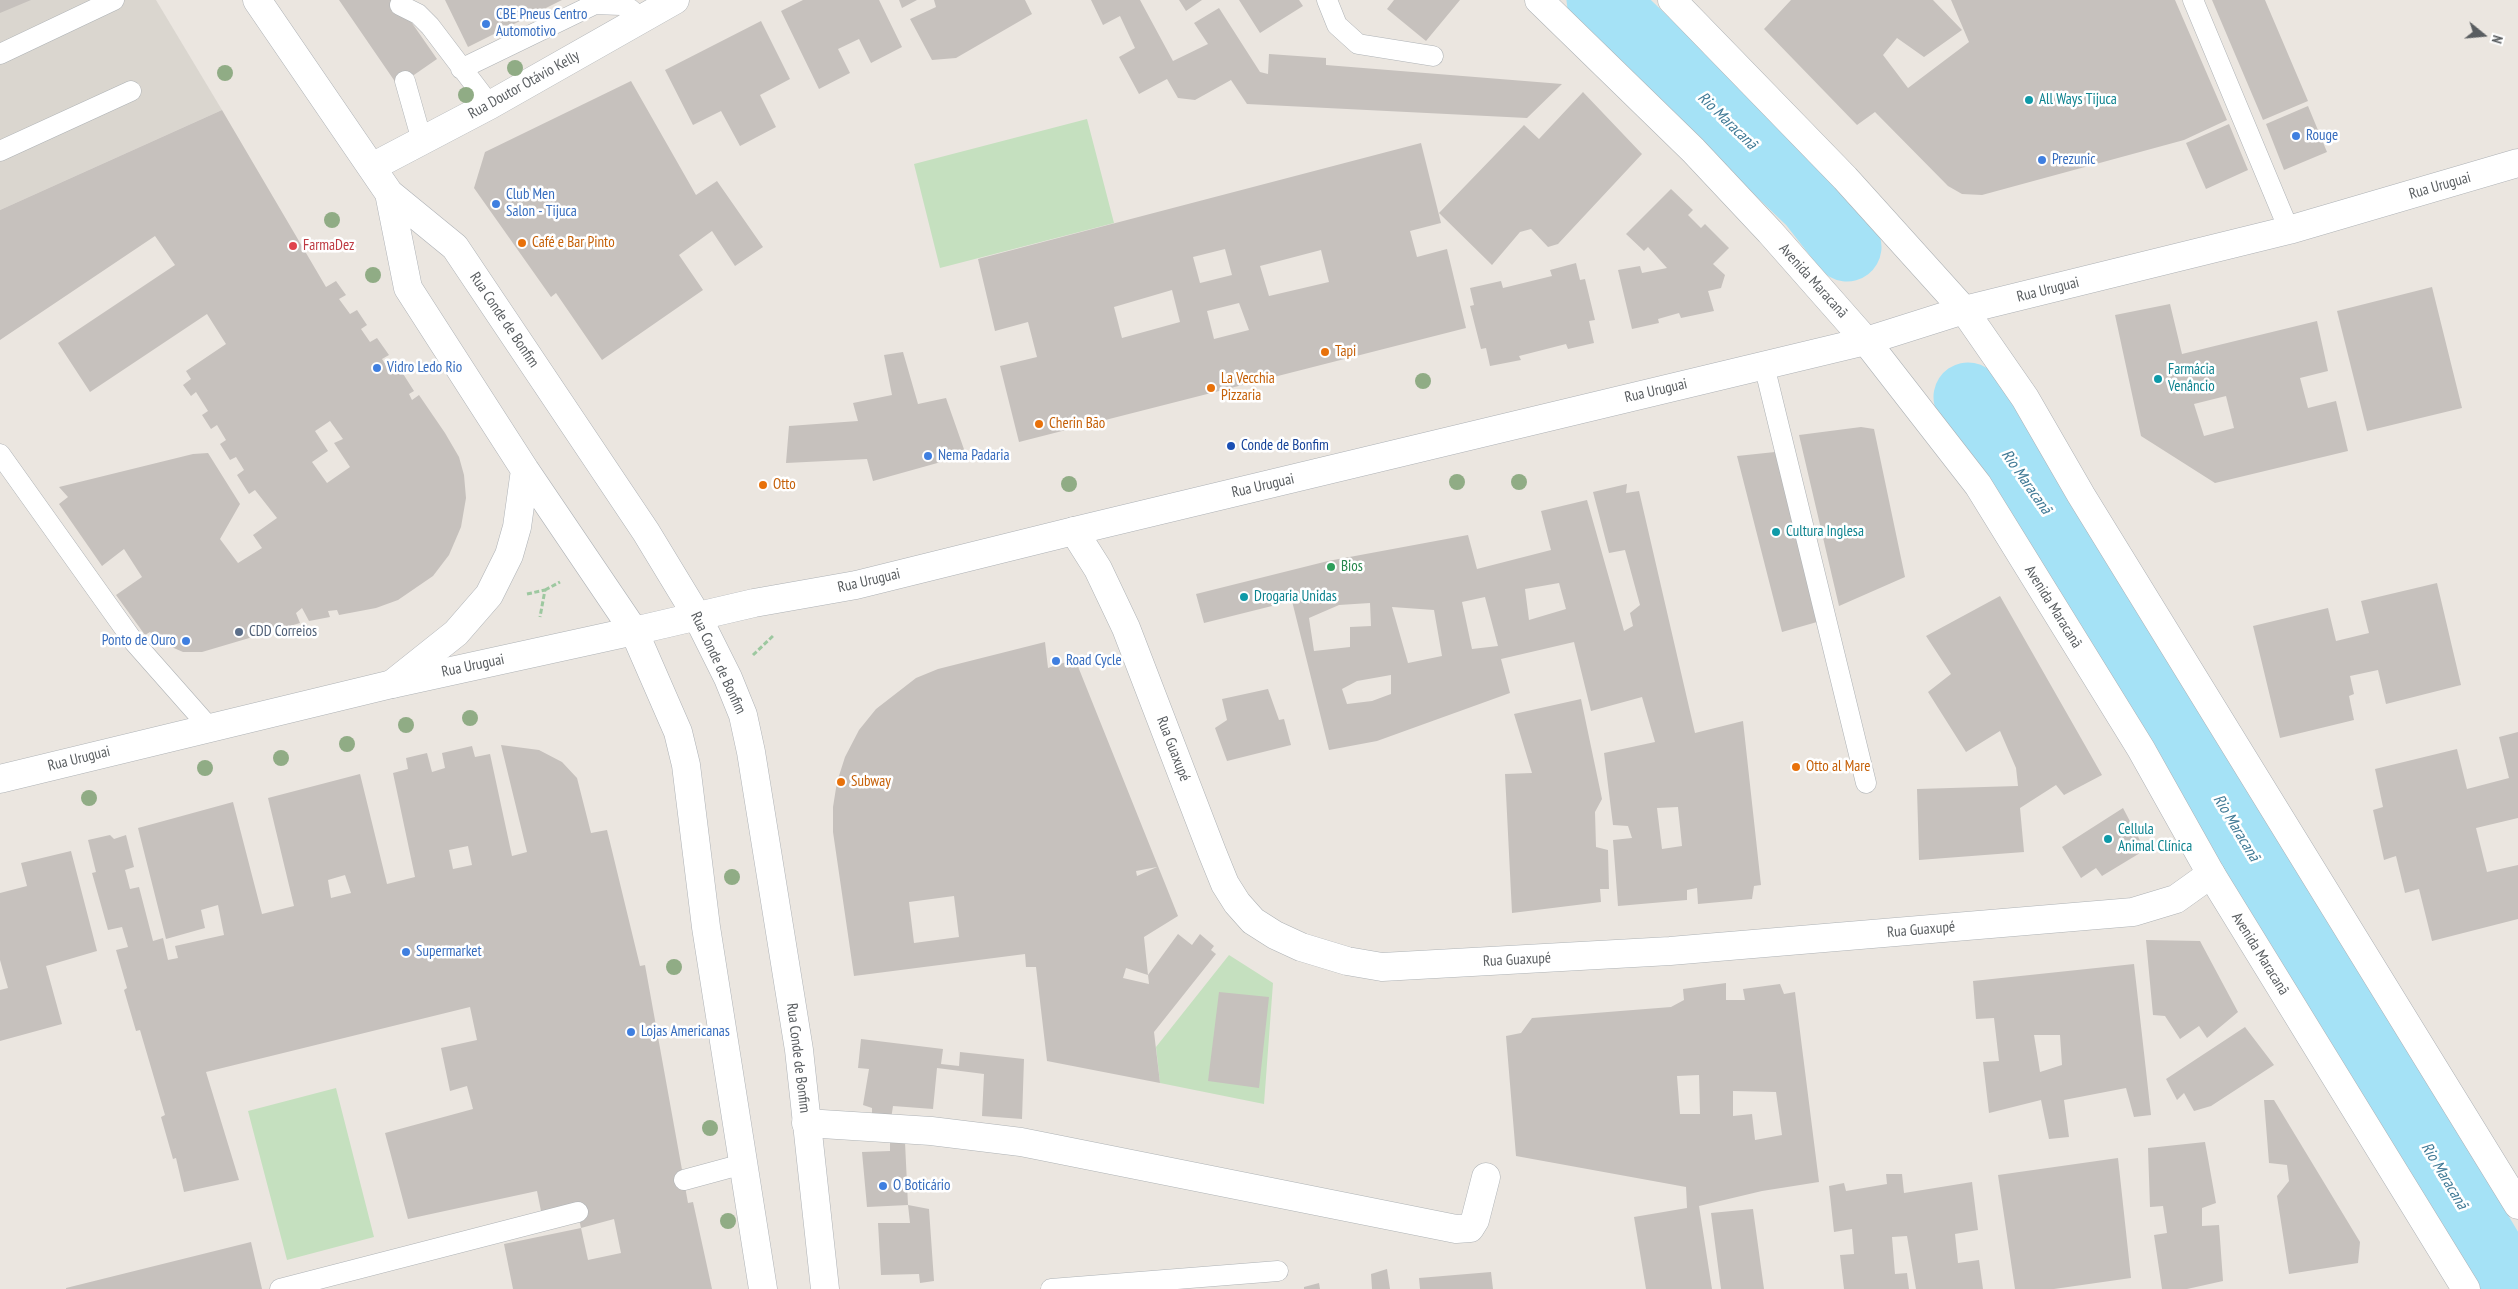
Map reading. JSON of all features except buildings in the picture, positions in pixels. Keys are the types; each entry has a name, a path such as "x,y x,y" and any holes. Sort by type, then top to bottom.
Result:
{"main road":[{"name":"Rua Conde de Bonfim","path":"258,0 389,193 455,247 640,524 697,616 728,678 743,715 798,1050 825,1289"},
{"name":"Rua Doutor Otávio Kelly","path":"372,167 490,105 675,0"},
{"name":"Avenida Maracanã","path":"1539,0 1693,150 1770,232 1866,341 1978,485 2141,749 2211,874 2466,1289"},
{"path":"1672,0 1845,178 1964,310 2025,398 2081,495 2518,1205"},
{"name":"Rua Uruguai","path":"0,779 392,684 697,616 856,586 1074,531 1764,366 1866,341 1964,310 2289,230 2518,163"},
{"name":"Rua Conde de Bonfim","path":"389,193 408,288 525,470 634,631 669,708 686,764 706,927 763,1289"},
{"path":"392,684 456,633 489,595 509,554 517,527 525,470"},
{"name":"Rua Guaxupé","path":"1074,531 1098,569 1126,628 1212,852 1226,884 1237,903 1253,921 1275,935 1301,947 1347,961 1382,967 1670,951 2134,912 2176,899 2211,874"},
{"path":"806,1122 931,1131 1021,1142 1456,1229 1470,1228 1475,1220 1486,1177"}],"lane":[{"path":"0,54 114,0"},
{"path":"1327,0 1337,25 1358,44 1433,56"},
{"path":"2193,0 2289,230"},
{"path":"461,69 595,4 621,5 630,9 642,19"},
{"path":"400,5 418,14 430,26 490,105"},
{"path":"405,81 422,141"},
{"path":"0,151 131,91"},
{"path":"1764,366 1866,783"},
{"path":"0,454 134,642 209,727"},
{"path":"684,1180 744,1164"},
{"path":"280,1289 578,1212"},
{"path":"1051,1289 1278,1271"}],"path":[{"path":"520,596 545,590 540,618"}],"shaded area":[{"path":"0,0 156,0 222,110 0,210"}],"green space":[{"path":"1087,119 1114,223 940,268 914,164"},
{"path":"1229,955 1273,983 1264,1104 1160,1083 1156,1047"},
{"path":"336,1088 374,1237 287,1260 248,1111"}],"waterway":[{"name":"Rio Maracanã","path":"1601,0 1812,202 1847,247"},
{"name":"Rio Maracanã","path":"1968,397 2053,520 2497,1264"}],"place":[{"name":"CBE Pneus Centro Automotivo","path":"486,24"},
{"name":"All Ways Tijuca","path":"2029,100"},
{"name":"Rouge","path":"2296,136"},
{"name":"Prezunic","path":"2042,160"},
{"name":"Club Men Salon - Tijuca","path":"496,204"},
{"name":"Café e Bar Pinto","path":"522,243"},
{"name":"FarmaDez","path":"293,246"},
{"name":"Tapi","path":"1325,352"},
{"name":"Vidro Ledo Rio","path":"377,368"},
{"name":"Farmácia Venâncio","path":"2158,379"},
{"name":"La Vecchia Pizzaria","path":"1211,388"},
{"name":"Cherin Bão","path":"1039,424"},
{"name":"Conde de Bonfim","path":"1231,446"},
{"name":"Nema Padaria","path":"928,456"},
{"name":"Otto","path":"763,485"},
{"name":"Cultura Inglesa","path":"1776,532"},
{"name":"Bios","path":"1331,567"},
{"name":"Drogaria Unidas","path":"1244,597"},
{"name":"CDD Correios","path":"239,632"},
{"name":"Ponto de Ouro","path":"186,641"},
{"name":"Road Cycle","path":"1056,661"},
{"name":"Otto al Mare","path":"1796,767"},
{"name":"Subway","path":"841,782"},
{"name":"Cellula Animal Clínica","path":"2108,839"},
{"name":"Supermarket","path":"406,952"},
{"name":"Lojas Americanas","path":"631,1032"},
{"name":"O Boticário","path":"883,1186"}]}
